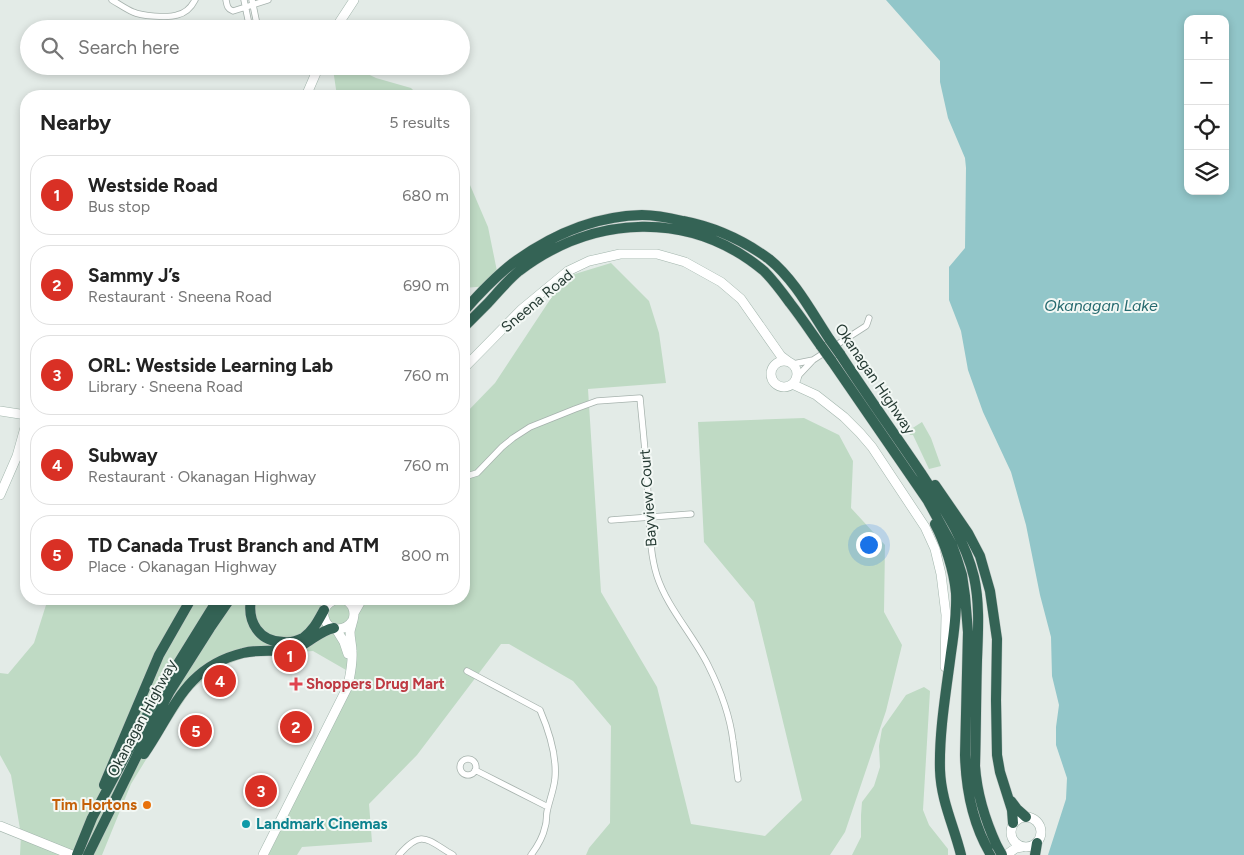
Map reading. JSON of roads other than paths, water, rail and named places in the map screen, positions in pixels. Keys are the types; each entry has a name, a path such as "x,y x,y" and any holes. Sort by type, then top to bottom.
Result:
{"highway":[{"name":"Okanagan Highway","path":"470,304 512,264 537,247 574,228 608,218 642,215 666,217 704,225 732,236 769,259 793,285 826,343"},
{"name":"Okanagan Highway","path":"470,321 518,271 544,254 568,241 615,228 656,226 684,230 721,244 749,260 774,282 866,393 884,427 932,490 963,544 974,578 978,612 975,766 984,817 996,853"},
{"path":"470,324 485,306"},
{"path":"884,427 940,492 968,533 980,556 993,606 997,640 997,756 1012,810 1013,823"},
{"path":"884,427 938,530 947,555 956,593 956,619 944,707 940,769 941,787 961,855"},
{"path":"92,818 107,776 159,655 188,605"},
{"name":"Okanagan Highway","path":"81,854 92,818 153,704 214,605"},
{"name":"Okanagan Highway","path":"81,854 127,777 170,691 226,605"},
{"path":"251,605 252,622 256,629 264,637 279,642 294,642 301,639 312,631 325,609"},
{"path":"127,777 145,753 186,688 201,672 212,665 243,652 289,650 299,647 323,631 335,629"},
{"path":"1009,798 1026,817"},
{"path":"1035,855 1036,843"}],"street":[{"path":"112,0 140,15 156,16 176,16 190,8 195,0"},
{"path":"226,0 227,7 233,11 252,3 268,0"},
{"path":"244,0 248,20"},
{"path":"341,20 354,0"},
{"path":"252,3 256,20"},
{"path":"309,90 315,75"},
{"name":"Sneena Road","path":"470,362 522,309 568,271 589,261 620,254 657,254 685,262 721,282 741,299 781,356 791,363"},
{"path":"813,360 791,363 779,362 772,369 773,380 776,384 787,386 813,360 860,331 867,324 869,318"},
{"name":"Sneena Road","path":"768,339 775,365"},
{"path":"791,363 796,368 794,380"},
{"path":"794,380 844,417 872,447 924,527 935,549 942,574 945,597 944,707"},
{"name":"Bayview Court","path":"470,475 477,473 502,447 530,427 597,401 640,398 651,550 657,576 669,601 708,664 728,716 738,778"},
{"path":"0,411 20,414"},
{"path":"0,493 20,445"},
{"path":"611,520 692,514"},
{"path":"323,605 324,618 344,642 351,666"},
{"path":"325,609 328,605"},
{"path":"263,855 348,686 352,651 350,638 354,616 351,605"},
{"path":"335,629 346,628 359,605"},
{"path":"467,672 540,710 550,735 556,777 548,807 546,828 539,844 531,855"},
{"path":"475,770 548,807"},
{"path":"1026,817 1034,819 1040,826 1041,835 1032,846 996,853 1009,842 1013,823 1018,819 1026,817"},
{"path":"0,826 81,854"},
{"path":"1011,835 1015,842 1022,847"},
{"path":"398,855 408,844 417,839 428,839 454,855"}],"water":[{"name":"Okanagan Lake","path":"886,0 1244,0 1244,855 1048,855 1066,799 1067,778 1056,745 1059,705 1052,676 1051,637 1040,595 1026,525 1011,472 983,412 968,370 961,331 949,300 949,267 965,248 966,168 965,158 948,118 940,82 940,61"}],"place":[{"name":"Westside Road","path":"290,656"},
{"name":"Subway","path":"220,681"},
{"name":"Shoppers Drug Mart","path":"296,684"},
{"name":"Sammy J’s","path":"296,727"},
{"name":"TD Canada Trust Branch and ATM","path":"196,731"},
{"name":"ORL: Westside Learning Lab","path":"261,791"},
{"name":"Tim Hortons","path":"147,805"},
{"name":"Landmark Cinemas","path":"246,824"}]}
